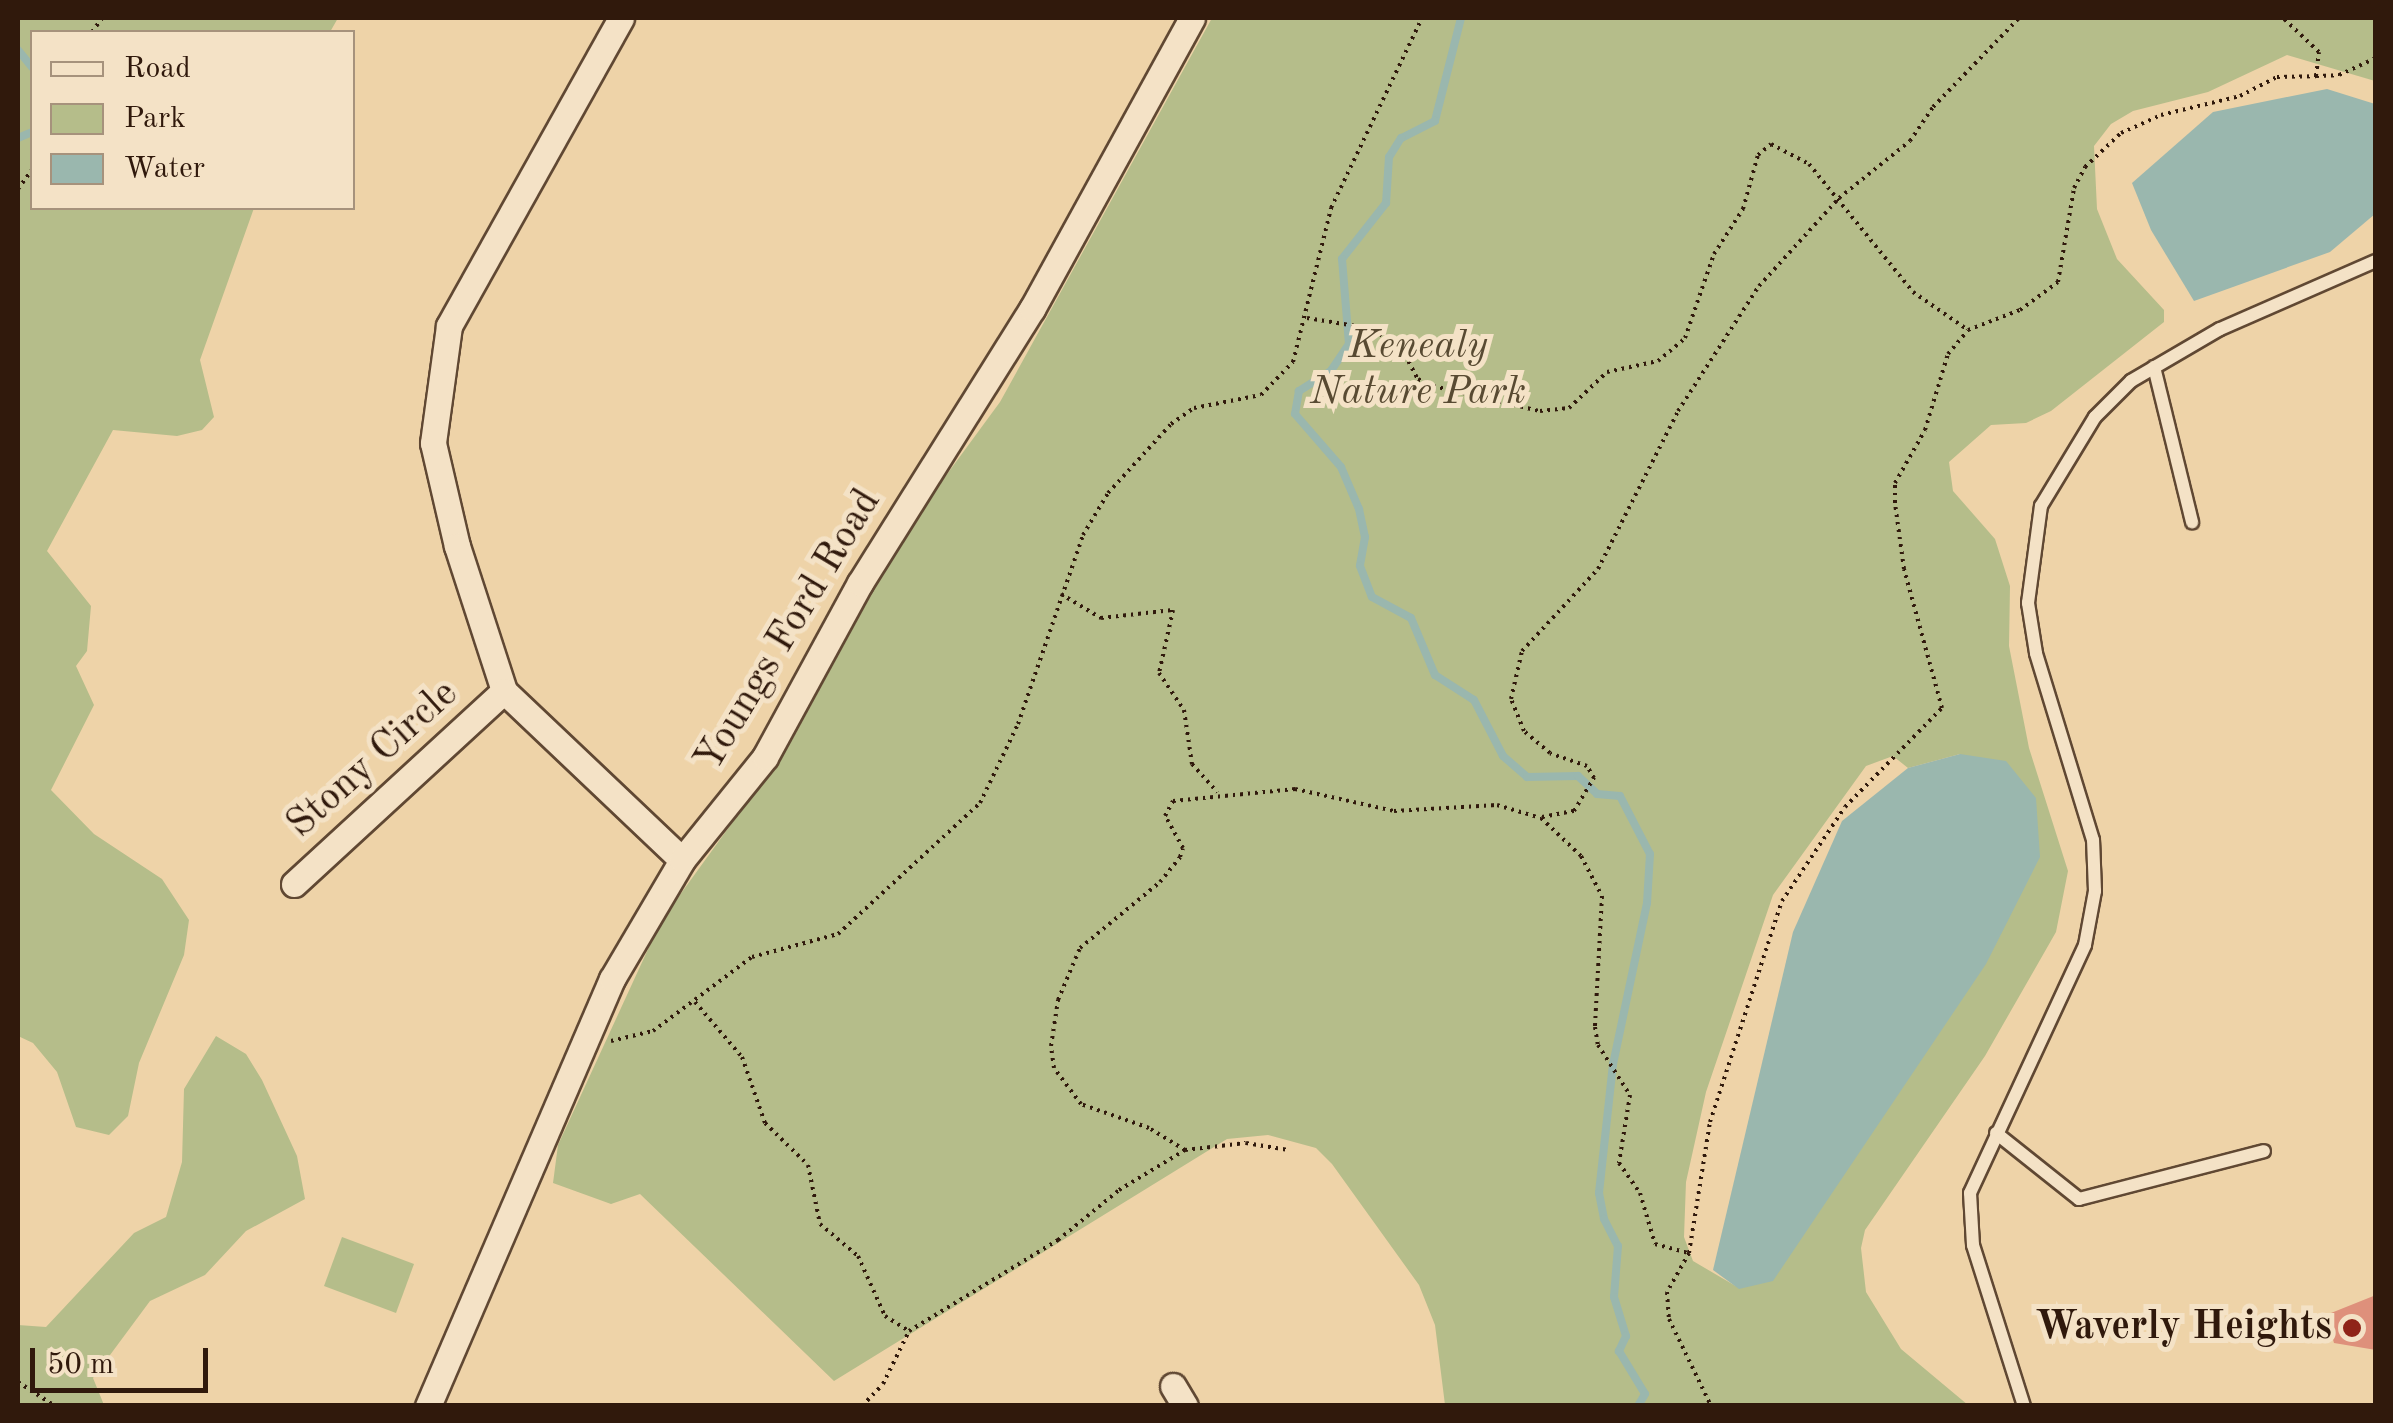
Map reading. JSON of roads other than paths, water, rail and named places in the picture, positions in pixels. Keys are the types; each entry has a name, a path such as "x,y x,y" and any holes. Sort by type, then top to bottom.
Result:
{"street":[{"path":"620,18 449,326 433,443 457,546 504,691 682,860"},
{"name":"Youngs Ford Road","path":"428,1406 612,979 682,860 766,757 860,583 1032,309 1192,18"},
{"name":"Stony Circle","path":"294,884 504,691"}],"lane":[{"path":"2024,1406 1973,1245 1970,1193 2085,945 2095,892 2093,840 2036,653 2030,554 2041,506 2062,464 2095,416 2154,367 2220,329 2376,261"},
{"path":"2154,367 2192,522"},
{"path":"1996,1133 2079,1198 2264,1151"}],"water":[{"path":"2327,89 2375,104 2375,214 2330,252 2194,301 2151,230 2132,183 2213,112"},
{"path":"1960,754 2006,761 2036,798 2040,857 1986,964 1773,1281 1739,1289 1713,1270 1793,932 1842,821 1908,768"}],"waterway":[{"path":"1461,18 1435,121 1401,138 1389,157 1386,203 1342,259 1349,344 1331,371 1299,391 1295,414 1341,467 1359,509 1365,537 1360,566 1372,597 1411,618 1435,675 1474,700 1503,756 1527,777 1578,776 1597,794 1620,796 1650,854 1647,903 1613,1064 1599,1193 1604,1219 1618,1246 1614,1297 1626,1336 1619,1351 1645,1394 1638,1406"},
{"path":"18,50 30,65"},
{"path":"18,138 30,133"}],"place":[{"name":"Waverly Heights","path":"2352,1328"}],"park label":[{"name":"Kenealy Nature Park","path":"1418,370"}]}
